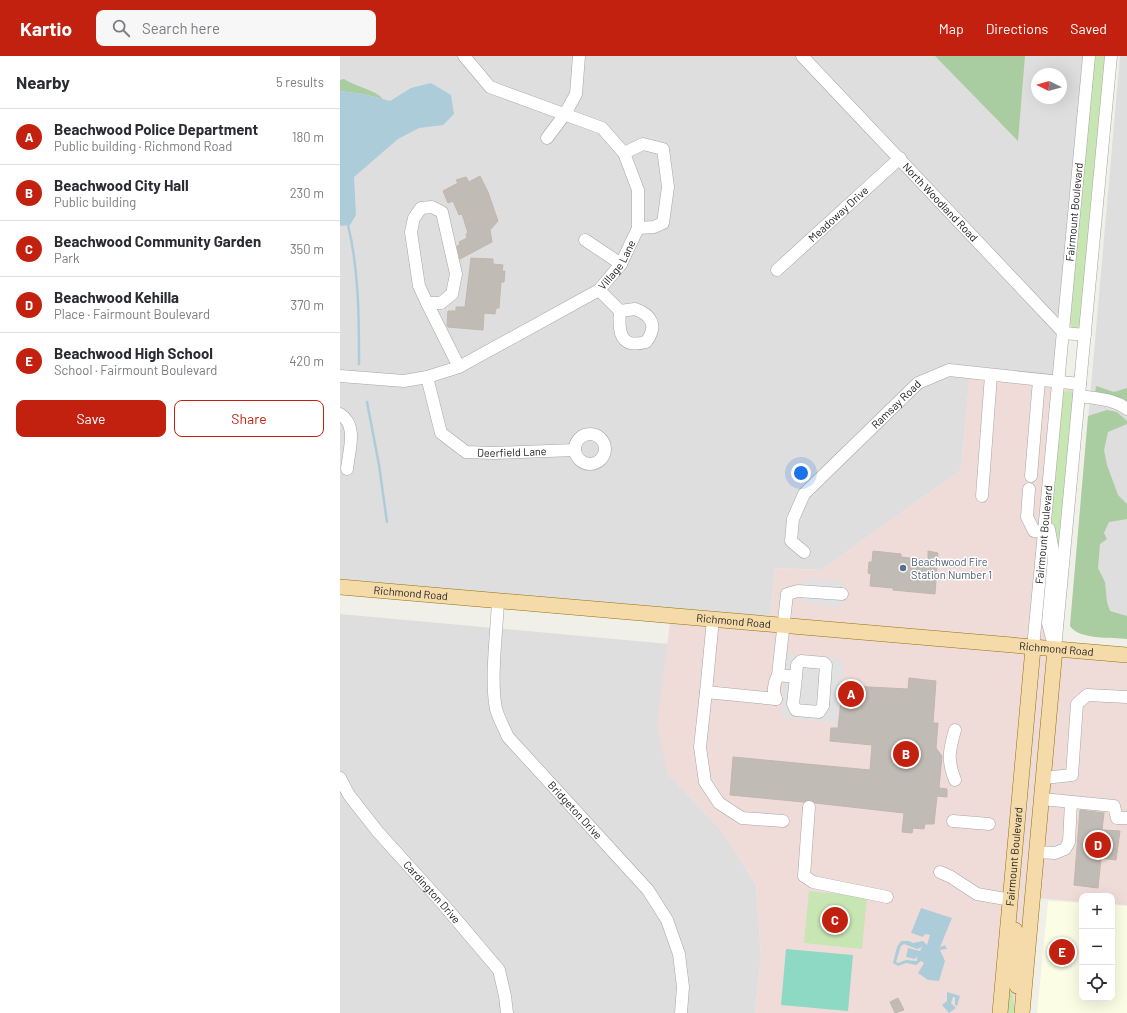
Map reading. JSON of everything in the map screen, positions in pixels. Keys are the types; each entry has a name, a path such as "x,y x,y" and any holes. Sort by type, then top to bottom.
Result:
{"main road":[{"name":"Richmond Road","path":"340,587 1127,655"},
{"name":"Fairmount Boulevard","path":"1000,1013 1022,785 1033,648"},
{"path":"1033,648 1043,679 1037,743 1044,778"},
{"name":"Fairmount Boulevard","path":"1022,1013 1055,649"},
{"path":"1022,785 1029,834 1023,899 1031,917"},
{"path":"1011,900 1017,938 1015,976 1022,1013"}],"street":[{"name":"Village Lane","path":"340,376 404,381 427,377 459,367 599,290 621,264 638,228 638,190 624,153 602,128 490,86 464,56"},
{"path":"547,138 565,114 576,94 579,56"},
{"name":"North Woodland Road","path":"802,56 1064,333"},
{"name":"Fairmount Boulevard","path":"1033,648 1089,56"},
{"name":"Fairmount Boulevard","path":"1055,649 1111,56"},
{"path":"624,153 643,144 663,149 668,187 663,223 638,228"},
{"name":"Meadoway Drive","path":"777,270 900,158"},
{"path":"427,303 441,303 452,294 456,274 442,212 432,207 421,208 414,218 411,232 419,286 427,303 459,367"},
{"path":"585,240 621,264"},
{"path":"599,290 620,311"},
{"path":"1064,333 1085,335"},
{"name":"Ramsay Road","path":"804,552 791,541 793,519 804,494 918,383 949,370 1059,382 1112,401 1127,409"},
{"path":"982,496 991,374"},
{"name":"Deerfield Lane","path":"427,377 441,433 466,452 493,453 575,450"},
{"path":"1031,476 1039,380"},
{"path":"340,414 347,418 351,429 347,469"},
{"path":"1030,489 1027,517 1034,531 1044,532"},
{"path":"1046,516 1054,557 1048,623 1055,649"},
{"path":"706,692 776,699 774,694 775,682 778,676 787,594 798,591 842,594"},
{"name":"Bridgeton Drive","path":"498,600 494,684 496,708 501,722 508,737 648,890 667,920 679,954 683,987 681,1013"},
{"path":"713,619 700,747 705,782 719,803 742,818 783,821"},
{"path":"778,676 796,677"},
{"path":"1044,778 1072,775 1077,704 1087,695 1127,697"},
{"path":"955,730 949,755 950,767 955,780"},
{"name":"Cardington Drive","path":"340,778 349,795 378,832 443,904 499,970 507,1013"},
{"path":"1042,799 1114,806 1117,818 1127,818"},
{"path":"1037,852 1055,853 1065,849 1068,842 1071,802"},
{"path":"809,807 804,876 813,882 887,897"},
{"path":"953,821 989,824"},
{"path":"940,872 951,877 977,894 1011,900"}],"shaded area":[{"path":"340,56 1089,56 1059,382 970,373 961,470 821,570 775,568 770,624 340,587"},
{"path":"1120,56 1127,56 1127,632 1070,626"},
{"path":"970,372 1080,384 1055,649 1127,655 1127,905 1115,904 1115,893 1079,893 1079,902 1036,898 1027,1013 755,1013 761,955 756,885 721,830 668,774 657,726 671,615 770,623 775,568 821,570 961,470"},
{"path":"805,578 844,581 842,607 803,603"},
{"path":"340,614 669,644 668,774 721,830 756,885 761,955 755,1013 340,1013"},
{"path":"787,654 844,659 838,723 781,718"},
{"path":"1048,901 1079,903 1079,1001 1115,1001 1115,905 1127,906 1127,1013 1037,1013"}],"green space":[{"path":"935,56 1025,56 1018,141"},
{"path":"1093,56 1106,56 1080,327 1075,329 1071,327 1069,322"},
{"path":"344,79 370,90 383,99 363,94 340,91 340,80"},
{"path":"1096,386 1114,392 1127,388 1127,407 1095,394"},
{"path":"1070,391 1074,393 1061,557 1057,556 1051,516 1062,397 1064,392"},
{"path":"1107,410 1117,412 1127,421 1127,424 1108,432 1104,450 1107,465 1118,495 1127,504 1127,519 1109,522 1104,533 1107,539 1100,544 1098,568 1105,582 1107,602 1110,611 1127,616 1127,639 1088,636 1081,634 1070,626 1088,416"},
{"path":"809,891 867,897 862,949 804,943"},
{"path":"1012,940 1011,981 1015,1013 1005,1013"},
{"path":"786,949 853,955 848,1011 781,1005"}],"water":[{"path":"431,83 451,95 454,114 443,125 419,128 398,139 354,177 356,215 350,225 340,226 340,91 363,94 390,101 411,88"},
{"path":"921,908 952,918 940,947 945,945 947,949 940,950 945,961 939,981 928,980 918,973 924,963 921,961 916,965 906,963 898,966 893,963 897,947 901,941 909,941 913,943 923,941 927,945 930,935 925,934 923,937 911,933","holes":["904,944 917,949 922,947 920,951 908,948 906,957 915,959 917,956 917,961 906,960 898,963 896,962 901,946"]},
{"path":"947,992 960,996 957,1006 955,1005 955,997 953,997 951,1003 956,1008 949,1013 942,1005 947,1001"}],"building":[{"path":"480,176 488,192 498,221 490,230 492,242 460,259 457,246 460,245 459,242 467,238 466,234 468,233 462,214 459,215 453,201 448,203 443,191 458,183 456,180 466,177 469,182"},
{"path":"471,258 493,259 493,264 503,265 502,271 505,271 504,282 501,282 499,308 496,308 495,314 484,313 483,330 448,327 447,325 448,311 456,311 456,307 465,307"},
{"name":"Beachwood Fire Station Number 1","path":"873,551 901,554 901,557 928,560 928,551 938,553 935,594 870,586 871,574 868,573 869,562 872,562"},
{"path":"909,678 936,681 933,723 938,723 936,748 942,756 939,788 947,789 947,797 937,796 934,824 925,824 924,829 913,828 912,833 902,832 904,813 815,803 810,800 803,802 730,795 733,757 870,770 872,745 830,741 831,728 838,728 842,691 849,691 849,686 908,689"},
{"path":"1080,810 1104,813 1102,830 1120,831 1116,860 1101,858 1098,888 1074,885"},
{"path":"898,998 904,1010 895,1013 890,1002"}],"waterway":[{"path":"348,225 352,242 356,277 359,364"},
{"path":"367,402 379,465 387,522"}],"place":[{"name":"Beachwood Fire Station Number 1","path":"903,568"},
{"name":"Beachwood Police Department","path":"851,694"},
{"name":"Beachwood City Hall","path":"906,754"},
{"name":"Beachwood Kehilla","path":"1098,845"},
{"name":"Beachwood Community Garden","path":"835,920"},
{"name":"Beachwood High School","path":"1062,952"}]}
